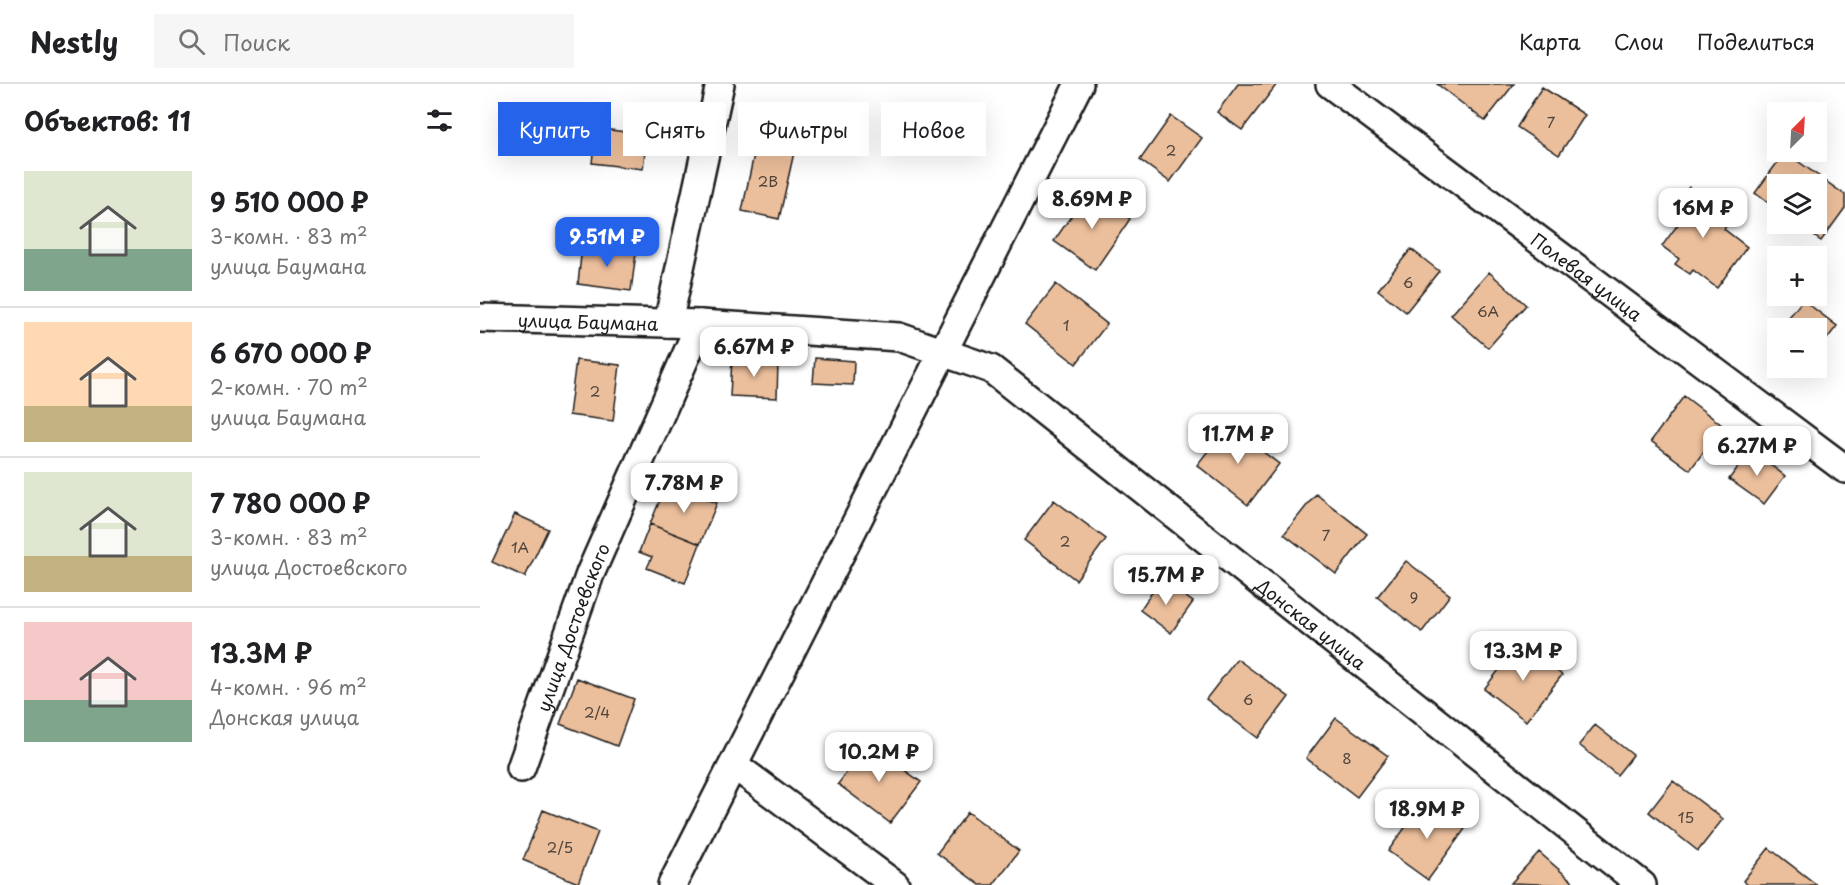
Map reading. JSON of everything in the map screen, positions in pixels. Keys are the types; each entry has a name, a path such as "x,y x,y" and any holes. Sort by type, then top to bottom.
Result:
{"street":[{"path":"668,323 720,84"},
{"path":"672,885 1079,84"},
{"name":"Полевая улица","path":"1330,84 1845,469"},
{"name":"улица Баумана","path":"480,318 700,324 899,337 944,351"},
{"name":"улица Достоевского","path":"521,768 590,574 700,324"},
{"name":"Донская улица","path":"944,351 991,369 1642,885"},
{"path":"734,765 896,885"}],"building":[{"path":"1238,84 1277,84 1242,130 1217,112"},
{"path":"1437,84 1514,84 1485,121"},
{"path":"1542,87 1585,115 1559,155 1517,127"},
{"path":"1171,116 1202,138 1170,182 1140,160"},
{"path":"611,130 623,132 623,156 645,156 643,169 592,163 593,156 611,156"},
{"path":"754,156 793,156 779,219 742,211"},
{"path":"1778,162 1799,162 1816,174 1769,174"},
{"path":"1767,177 1767,202 1755,193"},
{"path":"1827,182 1845,195 1845,208 1827,233"},
{"path":"1689,187 1731,219 1724,229 1747,247 1717,288 1693,270 1690,274 1675,264 1679,259 1662,246 1679,223 1668,215"},
{"path":"1089,190 1130,219 1095,270 1054,241"},
{"path":"1811,234 1826,234 1821,241"},
{"path":"582,246 636,253 631,291 578,284"},
{"path":"1411,249 1439,271 1406,312 1378,290"},
{"path":"1489,272 1526,305 1488,348 1451,315"},
{"path":"1056,284 1107,324 1076,364 1025,324"},
{"path":"1798,306 1811,306 1827,318 1788,318"},
{"path":"1827,318 1837,326 1827,339"},
{"path":"732,358 778,361 777,398 730,396"},
{"path":"815,358 854,361 853,385 813,383"},
{"path":"576,360 620,365 613,421 569,415"},
{"path":"1684,396 1723,426 1690,470 1651,441"},
{"path":"1228,425 1279,464 1248,505 1197,465"},
{"path":"1751,450 1785,476 1764,504 1729,479"},
{"path":"667,483 717,503 700,544 650,524"},
{"path":"1316,494 1367,534 1336,574 1284,534"},
{"path":"1054,500 1106,539 1076,580 1024,540"},
{"path":"515,514 548,529 525,577 492,562"},
{"path":"650,524 700,544 685,583 647,568 652,557 639,552"},
{"path":"1406,561 1450,595 1422,632 1377,597"},
{"path":"1161,579 1193,602 1171,633 1140,610"},
{"path":"1521,642 1562,675 1526,721 1484,689"},
{"path":"1237,659 1289,697 1258,738 1206,699"},
{"path":"577,678 634,699 617,746 560,724"},
{"path":"1336,718 1388,756 1357,797 1306,758"},
{"path":"1595,725 1633,755 1617,775 1579,745"},
{"path":"868,744 921,782 890,823 838,784"},
{"path":"1673,781 1723,819 1698,851 1649,812"},
{"path":"1426,799 1465,829 1428,880 1388,851"},
{"path":"543,810 598,832 578,883 523,860"},
{"path":"968,812 1019,851 993,885 980,885 937,853"},
{"path":"1769,848 1817,885 1748,885 1743,881"},
{"path":"1539,852 1573,882 1571,885 1511,883"}]}
